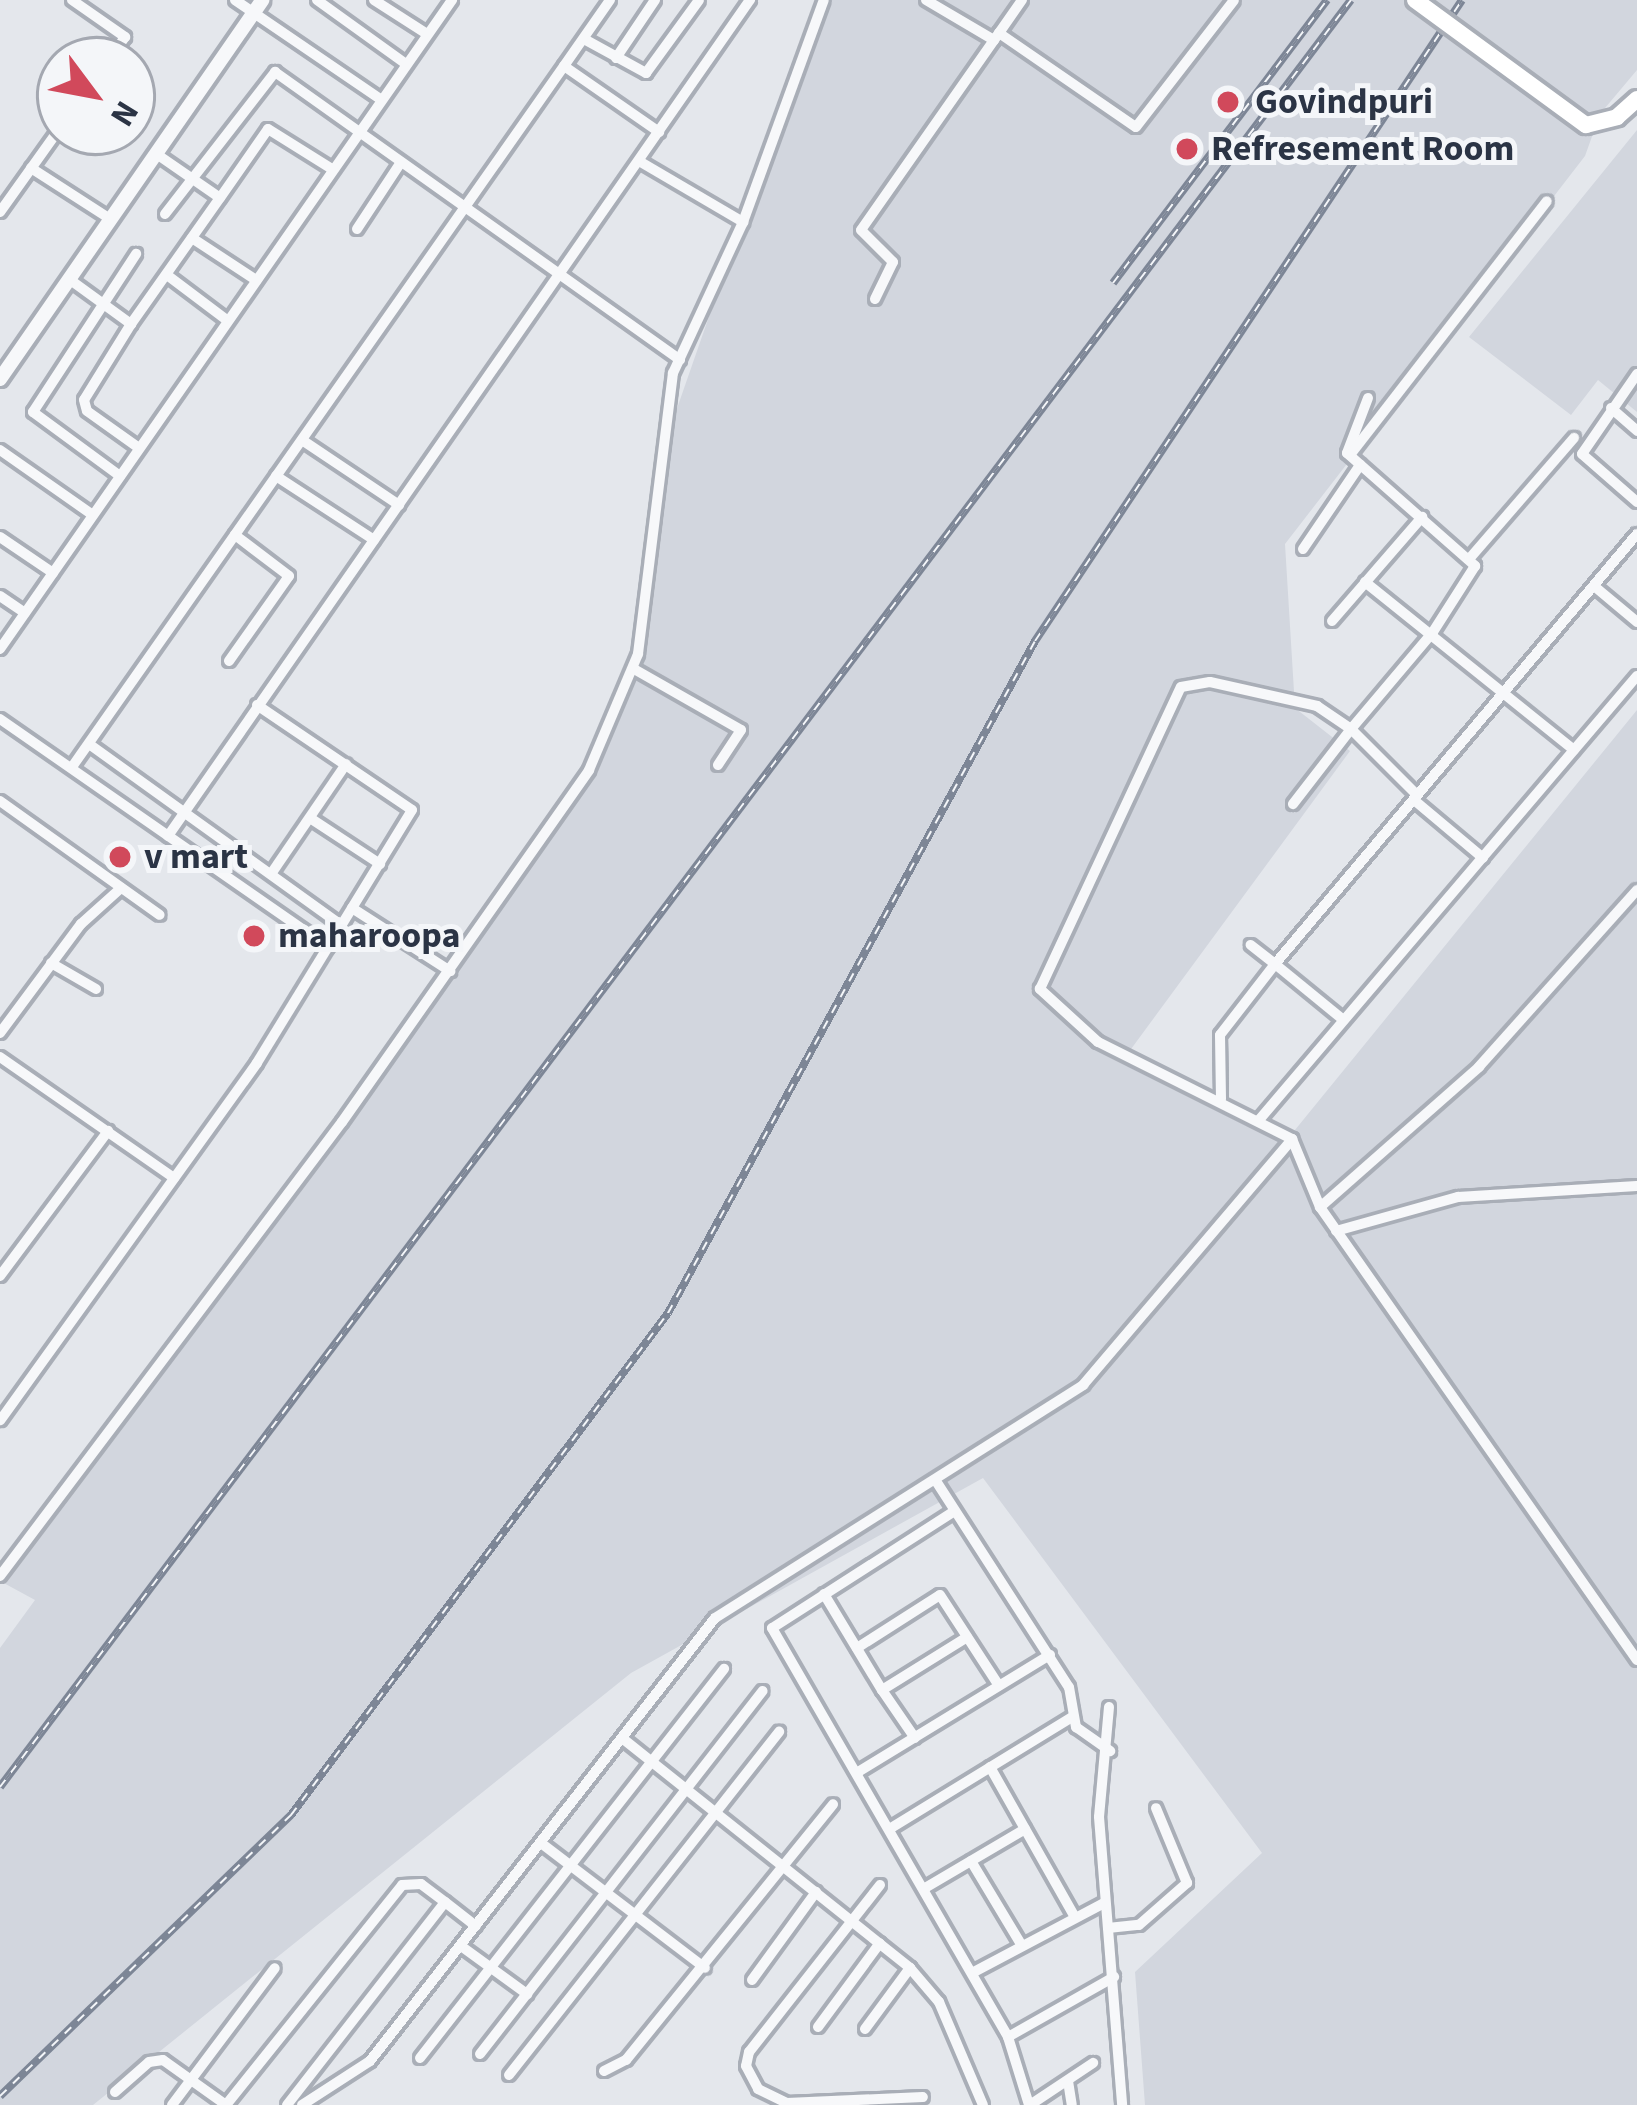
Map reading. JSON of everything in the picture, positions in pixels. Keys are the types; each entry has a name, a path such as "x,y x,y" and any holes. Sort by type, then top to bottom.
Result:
{"main road":[{"path":"1415,0 1586,125 1617,117 1637,99"}],"street":[{"path":"72,0 124,36"},
{"path":"235,0 258,6 380,99"},
{"path":"317,0 406,64"},
{"path":"374,0 427,34"},
{"path":"0,649 452,0"},
{"path":"72,767 610,0"},
{"path":"616,58 655,0"},
{"path":"584,38 649,71 700,0"},
{"path":"0,1576 450,971 589,770 634,669 670,389 743,223 824,0"},
{"path":"926,0 996,37 1136,127 1234,0"},
{"path":"874,299 893,262 861,230 1022,0"},
{"path":"168,836 747,1"},
{"path":"0,380 258,6"},
{"path":"564,67 658,132"},
{"path":"165,214 272,72 680,359"},
{"path":"140,448 84,406 131,324 268,129 332,169"},
{"path":"158,155 220,198"},
{"path":"0,211 40,156"},
{"path":"639,161 743,223"},
{"path":"357,229 401,162"},
{"path":"31,168 110,219"},
{"path":"1303,549 1355,460 1547,201"},
{"path":"192,238 256,280"},
{"path":"120,476 33,412 136,254"},
{"path":"166,275 227,321"},
{"path":"69,279 131,324"},
{"path":"1637,374 1582,454 1637,502"},
{"path":"1293,804 1433,632 1474,574 1471,558 1355,460 1346,444 1368,398"},
{"path":"1611,408 1637,431"},
{"path":"1471,558 1574,438"},
{"path":"302,440 399,505"},
{"path":"0,449 93,515"},
{"path":"276,476 374,540"},
{"path":"1332,621 1422,517"},
{"path":"1221,1099 1220,1035 1637,534"},
{"path":"229,662 289,576 235,536"},
{"path":"0,537 53,573"},
{"path":"1365,582 1433,632 1574,750"},
{"path":"1594,586 1637,622"},
{"path":"0,596 25,614"},
{"path":"634,669 737,726 741,740 718,765"},
{"path":"1259,1120 1341,1018 1637,676"},
{"path":"1483,858 1415,797 1351,729 1317,706 1210,682 1180,687 1041,980 1042,996 1080,1030 1292,1139 1320,1207 1637,1660"},
{"path":"0,1420 174,1178 328,947 412,810 257,705"},
{"path":"0,719 328,947"},
{"path":"88,743 341,925"},
{"path":"271,874 346,764"},
{"path":"0,801 160,914"},
{"path":"310,818 380,864"},
{"path":"0,1033 51,963 121,888"},
{"path":"1320,1207 1480,1067 1637,890"},
{"path":"352,908 450,971"},
{"path":"1251,945 1341,1018"},
{"path":"51,963 96,988"},
{"path":"0,1057 174,1178"},
{"path":"0,1276 108,1131"},
{"path":"302,2105 362,2071 715,1618 936,1481 1099,1371 1292,1139"},
{"path":"1336,1231 1458,1197 1637,1186"},
{"path":"936,1481 1050,1655 1073,1696 1072,1717"},
{"path":"953,1512 772,1628 1008,2037 1030,2105 1093,2063"},
{"path":"824,1594 915,1738"},
{"path":"856,1648 940,1595 999,1686"},
{"path":"882,1690 967,1637"},
{"path":"858,1772 1050,1655"},
{"path":"420,2058 724,1669"},
{"path":"480,2054 764,1691"},
{"path":"1109,1707 1110,1750 1099,1817 1122,2105"},
{"path":"1072,1717 1110,1750"},
{"path":"891,1828 1072,1717"},
{"path":"509,2075 779,1732"},
{"path":"622,1738 910,1968 939,2002 983,2105"},
{"path":"990,1767 1075,1917"},
{"path":"604,2071 626,2060 705,1968 833,1804"},
{"path":"1108,1928 1139,1924 1187,1883 1156,1808"},
{"path":"925,1888 1025,1829"},
{"path":"541,1843 705,1968"},
{"path":"970,1861 1022,1946"},
{"path":"115,2092 157,2060 226,2105 402,1885 421,1884 476,1926"},
{"path":"880,1885 746,2066 758,2089 787,2103 923,2097"},
{"path":"752,1980 816,1892"},
{"path":"286,2105 445,1902"},
{"path":"972,1973 1104,1903"},
{"path":"818,2027 880,1943"},
{"path":"461,1946 527,1994"},
{"path":"172,2105 275,1968"},
{"path":"865,2029 910,1968"},
{"path":"1008,2037 1114,1977"},
{"path":"1068,2080 1072,2105"}],"shaded area":[{"path":"819,0 1637,0 1637,70 1600,114 1585,156 1285,544 1295,708 1350,751 1123,1060 1286,1141 1637,710 1637,2105 1145,2105 1135,1972 1262,1853 983,1478 631,1673 93,2105 0,2105 0,1648 35,1600 0,1581 0,1566 576,795 637,649 665,443"},
{"path":"1637,130 1637,412 1598,380 1571,415 1469,337"}],"railway":[{"path":"1113,283 1327,0"},
{"path":"0,1787 1351,0"},
{"path":"0,2096 291,1815 668,1313 1035,641 1462,0"}],"place":[{"name":"Govindpuri","path":"1228,102"},
{"name":"Refresement Room","path":"1187,149"},
{"name":"v mart","path":"120,857"},
{"name":"maharoopa","path":"254,936"}]}
